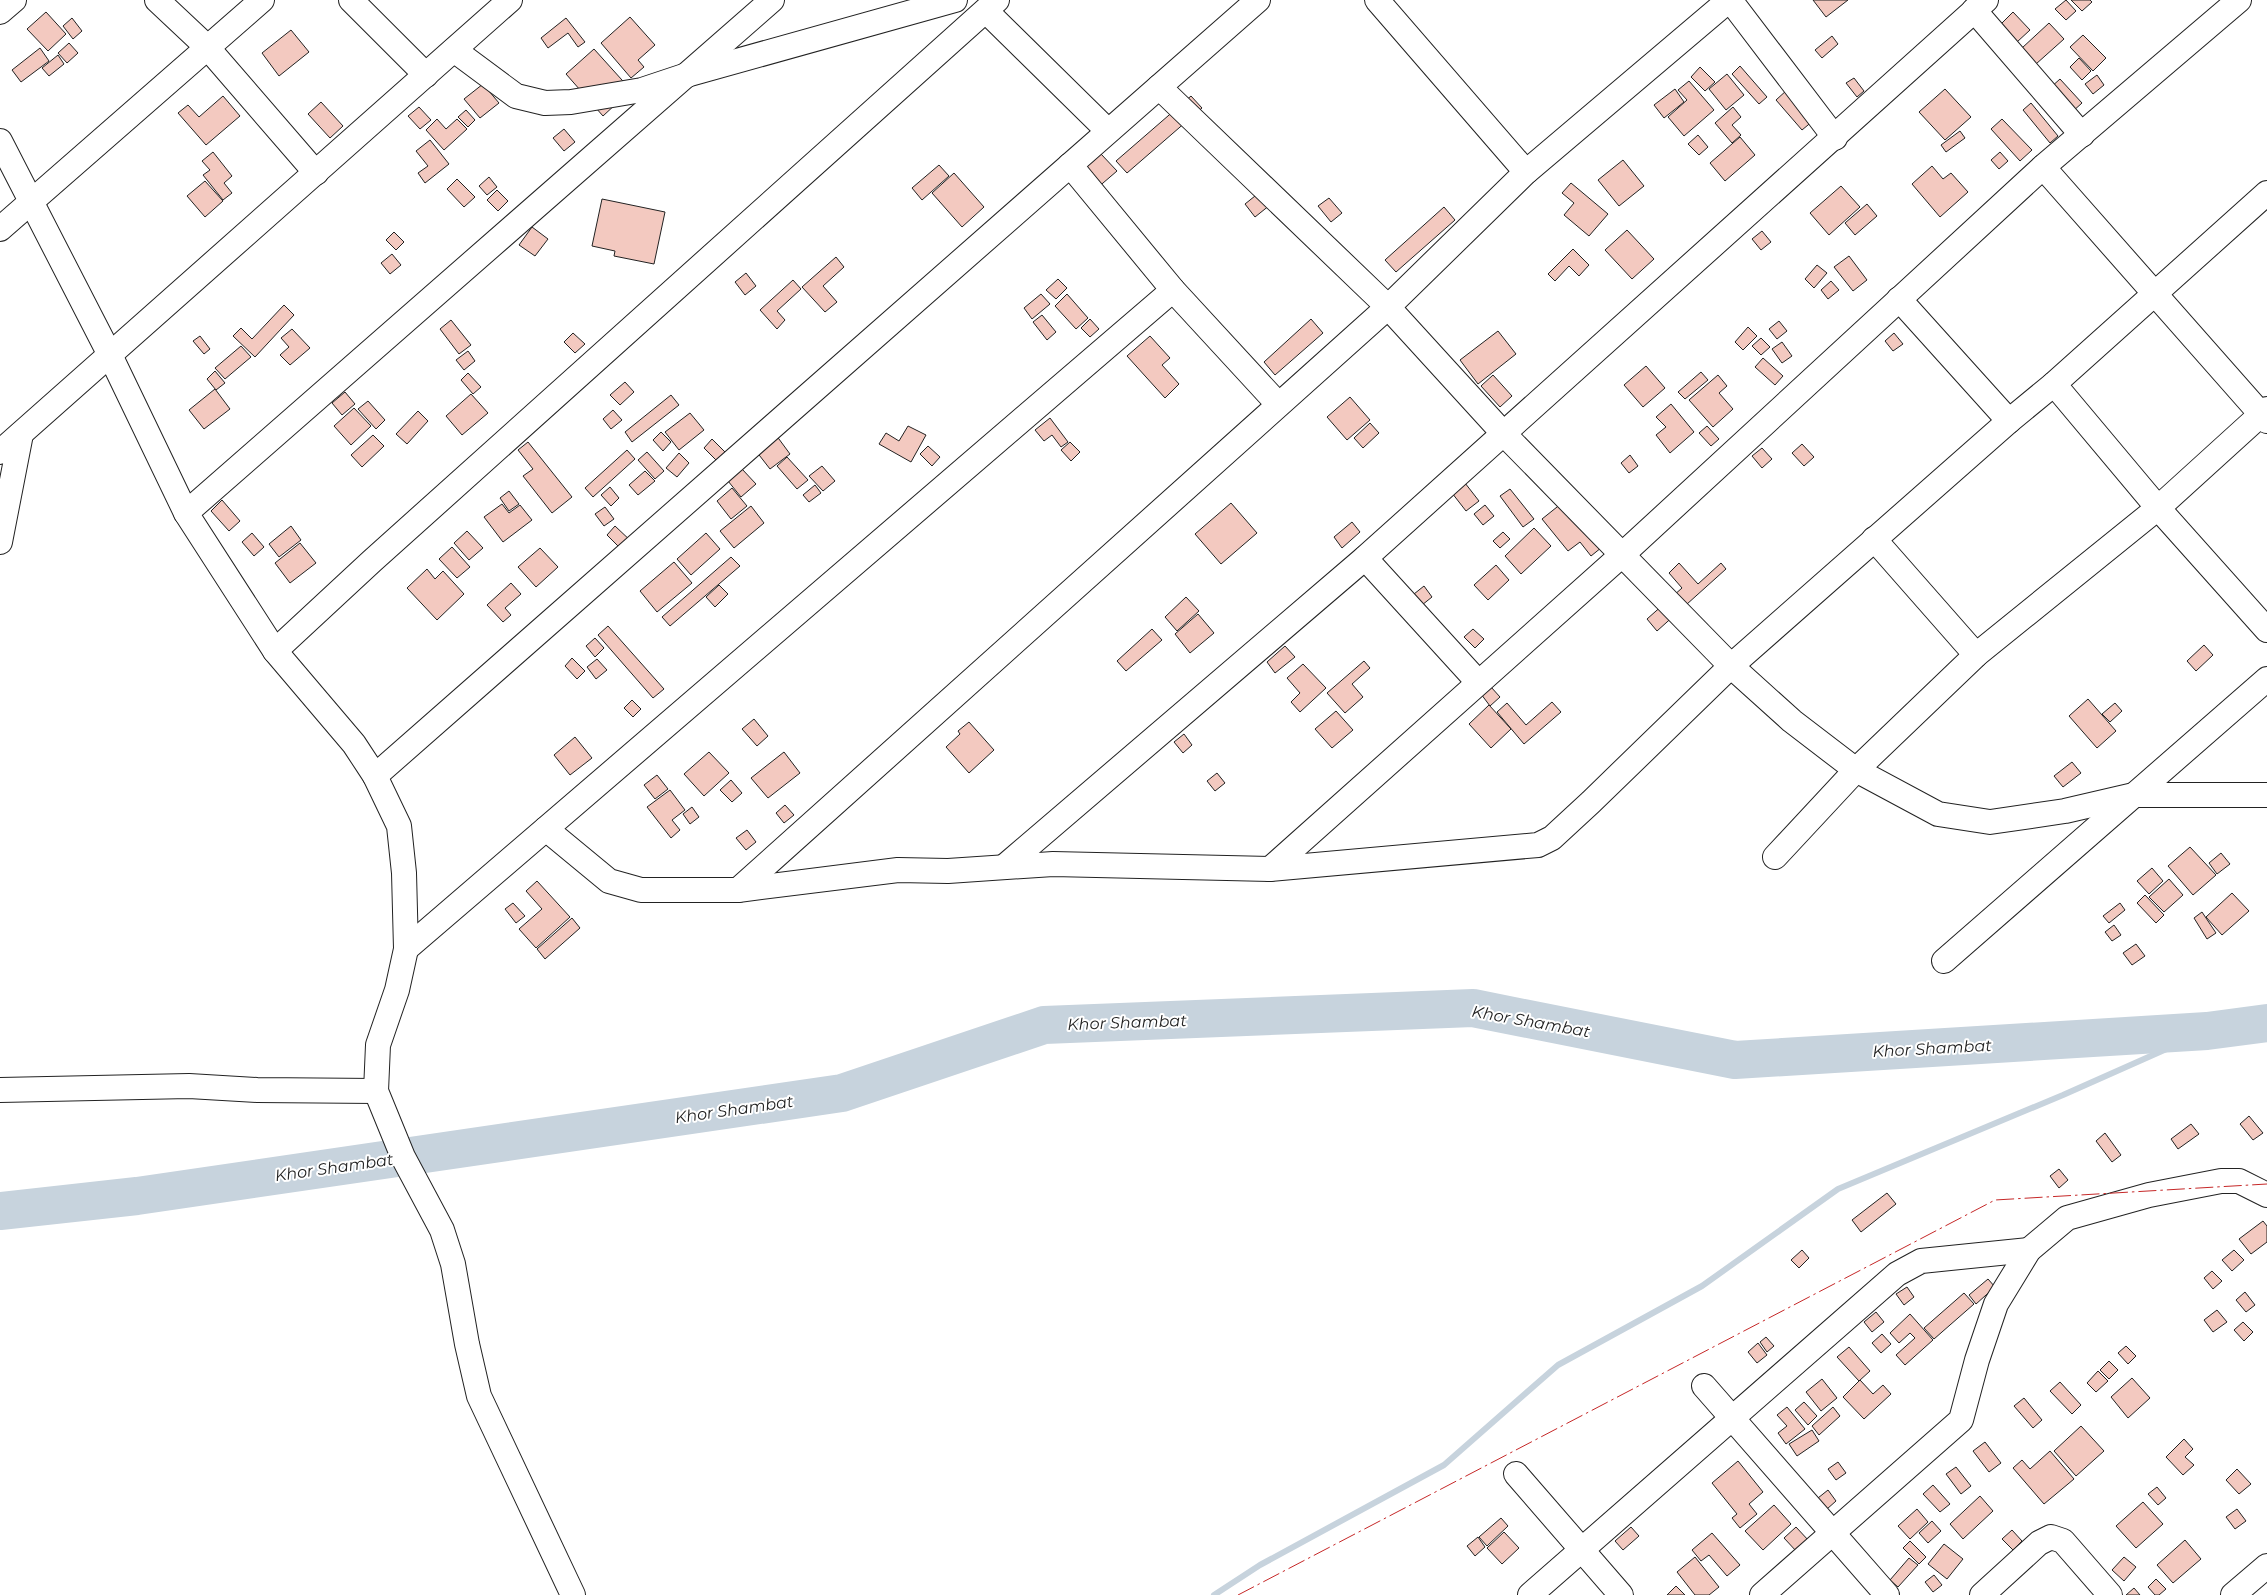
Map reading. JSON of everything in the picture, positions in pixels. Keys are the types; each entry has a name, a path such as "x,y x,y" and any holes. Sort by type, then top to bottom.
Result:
{"street":[{"path":"0,12 14,0"},
{"path":"157,0 207,47 316,173"},
{"path":"0,229 262,0"},
{"path":"350,0 426,75"},
{"path":"0,452 510,0"},
{"path":"186,513 690,74 772,0"},
{"path":"454,50 516,96 544,103 571,102 642,90 690,74 955,0"},
{"path":"376,776 1258,0"},
{"path":"1377,0 1526,172"},
{"path":"738,890 1388,306 1526,172 1730,0 1835,138"},
{"path":"1270,869 1623,554 2043,167 2239,0"},
{"path":"1005,866 1365,558 1835,138 1980,5 2082,134"},
{"path":"276,651 372,561 992,6 1108,131"},
{"path":"1159,87 1388,306 1503,433 1623,554 1730,666 1792,721 1856,770 1938,814 1990,822 2065,811 2134,795 2267,796"},
{"path":"0,141 110,355 186,513 276,651 354,744 376,776 399,826 404,873 406,949 397,990 378,1044 376,1091 403,1157 442,1230 453,1264 467,1344 479,1396 573,1595"},
{"path":"1070,165 1173,290 1278,404"},
{"path":"1775,857 1856,770 1976,655 2158,508 2265,415 2043,167"},
{"path":"546,829 609,881 642,890 738,890 898,870 948,871 1053,864 1270,869 1538,845 1552,838 1591,802 1730,666 2008,421 2054,384 2154,292 2267,193"},
{"path":"406,949 1173,290"},
{"path":"1899,299 2008,421"},
{"path":"2054,384 2158,508 2267,630"},
{"path":"0,542 21,434"},
{"path":"1874,539 1976,655"},
{"path":"1365,558 1478,682"},
{"path":"1944,961 2267,679"},
{"path":"0,1090 189,1086 257,1090 376,1091"},
{"path":"1762,1595 1961,1420 1977,1360 1996,1304 2029,1250 2067,1218 2150,1195 2221,1181 2239,1181 2267,1194"},
{"path":"1530,1595 1897,1274 1921,1261 2029,1250"},
{"path":"1704,1386 1887,1595"},
{"path":"1516,1474 1621,1595"},
{"path":"1982,1595 2039,1544 2051,1537 2063,1541 2110,1595"},
{"path":"2233,1595 2267,1566"}],"building":[{"path":"1813,0 1848,0 1826,17"},
{"path":"2066,0 2076,11 2066,20 2055,9"},
{"path":"2071,0 2090,0 2092,2 2082,11"},
{"path":"46,12 66,34 48,51 27,29"},
{"path":"2013,12 2030,30 2017,42 2001,24"},
{"path":"630,17 655,45 638,60 644,67 631,78 601,43"},
{"path":"72,18 82,31 73,39 63,26"},
{"path":"566,18 585,42 578,47 568,33 548,48 541,38"},
{"path":"2049,23 2064,39 2036,64 2022,48"},
{"path":"291,30 309,52 279,76 262,53"},
{"path":"2083,35 2106,58 2093,71 2070,47"},
{"path":"1832,36 1838,44 1822,58 1815,50"},
{"path":"69,43 78,53 67,63 58,53"},
{"path":"40,48 49,61 21,82 12,70"},
{"path":"594,49 631,90 603,116 566,74"},
{"path":"58,55 64,64 49,76 42,68"},
{"path":"2079,58 2091,71 2082,80 2070,67"},
{"path":"1740,66 1767,97 1759,104 1732,74"},
{"path":"1700,67 1715,82 1705,91 1691,77"},
{"path":"1727,74 1744,95 1726,110 1709,89"},
{"path":"2097,75 2104,85 2093,94 2085,84"},
{"path":"1854,78 1864,91 1857,97 1846,83"},
{"path":"2060,79 2082,103 2072,112 2050,88"},
{"path":"1689,81 1714,110 1684,136 1668,117 1687,100 1678,90"},
{"path":"483,84 499,103 480,118 464,99"},
{"path":"1675,89 1684,102 1664,118 1654,105"},
{"path":"1945,89 1971,117 1945,140 1919,112"},
{"path":"1787,90 1814,120 1802,130 1776,100"},
{"path":"223,96 240,116 206,145 178,113 188,105 199,117"},
{"path":"1191,96 1202,108 1127,173 1116,161"},
{"path":"321,102 343,126 330,138 308,114"},
{"path":"2031,103 2058,136 2050,143 2023,110"},
{"path":"419,107 431,120 420,129 408,116"},
{"path":"1733,107 1741,117 1732,125 1741,135 1732,143 1715,123"},
{"path":"466,110 475,120 468,127 458,117"},
{"path":"437,119 446,129 457,119 467,129 444,150 426,130"},
{"path":"2002,119 2032,150 2020,161 1991,129"},
{"path":"564,129 575,142 564,151 553,138"},
{"path":"1960,131 1965,138 1946,152 1941,145"},
{"path":"1698,135 1708,147 1699,155 1688,144"},
{"path":"1740,137 1755,155 1725,181 1710,163"},
{"path":"430,140 449,164 425,183 418,173 428,166 416,151"},
{"path":"213,152 232,176 224,183 232,193 223,200 203,175 210,170 202,161"},
{"path":"2000,152 2008,161 1999,169 1991,160"},
{"path":"1101,154 1117,171 1096,189 1081,172"},
{"path":"1623,160 1644,186 1619,206 1598,180"},
{"path":"939,165 949,176 922,200 912,188"},
{"path":"1932,166 1943,179 1951,173 1968,192 1940,217 1912,184"},
{"path":"954,173 984,207 962,227 932,193"},
{"path":"489,177 497,187 487,195 479,186"},
{"path":"457,179 475,197 464,207 447,189"},
{"path":"205,181 223,201 205,217 187,196"},
{"path":"1571,183 1608,214 1589,236 1564,215 1574,203 1562,193"},
{"path":"1841,186 1860,207 1829,235 1810,213"},
{"path":"1265,188 1275,201 1255,217 1245,204"},
{"path":"497,190 508,201 498,211 487,200"},
{"path":"1329,198 1342,213 1331,222 1318,206"},
{"path":"602,199 665,212 654,264 614,256 615,251 592,246"},
{"path":"1867,204 1877,216 1855,235 1845,223"},
{"path":"1444,207 1455,220 1396,272 1385,260"},
{"path":"532,227 548,239 535,256 519,245"},
{"path":"1627,230 1654,259 1632,279 1605,250"},
{"path":"1762,231 1771,242 1761,250 1752,239"},
{"path":"394,232 404,242 396,250 386,240"},
{"path":"1573,249 1589,265 1579,276 1569,266 1555,281 1548,274"},
{"path":"392,254 401,265 390,274 381,263"},
{"path":"1849,256 1867,280 1853,291 1834,267"},
{"path":"836,257 844,267 823,286 837,302 825,312 802,287"},
{"path":"1817,265 1827,273 1814,288 1805,279"},
{"path":"746,273 756,286 745,295 735,282"},
{"path":"1058,279 1067,288 1056,299 1046,290"},
{"path":"793,280 801,289 777,311 785,320 777,329 760,310"},
{"path":"1831,281 1839,290 1828,299 1821,290"},
{"path":"1041,294 1050,304 1032,319 1024,308"},
{"path":"1067,294 1088,318 1076,329 1055,306"},
{"path":"284,305 294,315 255,357 233,336 241,328 252,339"},
{"path":"1042,315 1056,332 1047,340 1033,322"},
{"path":"1090,319 1099,329 1090,337 1081,328"},
{"path":"1311,319 1323,333 1275,375 1264,362"},
{"path":"451,320 471,345 459,354 440,329"},
{"path":"1779,321 1787,331 1777,339 1769,329"},
{"path":"1748,327 1757,336 1743,350 1735,342"},
{"path":"292,329 310,348 290,365 280,355 289,347 281,338"},
{"path":"1498,331 1516,354 1478,384 1460,360"},
{"path":"573,333 585,344 575,353 564,342"},
{"path":"1894,333 1903,344 1893,351 1885,341"},
{"path":"200,336 210,349 204,354 193,341"},
{"path":"1150,336 1170,358 1162,365 1179,384 1165,398 1127,356"},
{"path":"1761,338 1770,347 1761,355 1752,346"},
{"path":"1782,342 1792,356 1782,363 1772,349"},
{"path":"241,346 251,357 225,379 215,368"},
{"path":"468,351 475,361 464,370 456,360"},
{"path":"1763,358 1783,376 1775,385 1755,367"},
{"path":"1646,366 1665,388 1643,407 1624,385"},
{"path":"215,371 225,383 216,390 207,379"},
{"path":"1701,372 1708,380 1685,399 1678,392"},
{"path":"468,373 481,387 473,394 461,380"},
{"path":"1493,375 1512,396 1500,407 1481,386"},
{"path":"1718,375 1727,386 1719,393 1733,409 1713,427 1689,400"},
{"path":"625,382 634,392 620,405 610,395"},
{"path":"215,389 230,409 204,429 189,410"},
{"path":"345,392 355,404 342,415 332,403"},
{"path":"471,394 488,413 462,435 446,416"},
{"path":"671,395 679,405 632,442 625,432"},
{"path":"1350,397 1370,420 1347,440 1327,417"},
{"path":"368,401 385,420 376,429 358,409"},
{"path":"1671,404 1694,432 1670,453 1656,435 1666,427 1656,417"},
{"path":"354,408 371,426 351,445 334,426"},
{"path":"613,410 622,420 611,429 603,419"},
{"path":"418,411 428,421 407,444 396,434"},
{"path":"690,413 704,430 679,450 665,432"},
{"path":"1050,418 1068,442 1061,447 1052,435 1044,441 1035,430"},
{"path":"1370,423 1379,433 1363,448 1354,438"},
{"path":"908,426 926,435 911,462 879,444 886,433 899,441"},
{"path":"1707,426 1719,439 1711,446 1699,433"},
{"path":"661,432 671,442 663,451 653,440"},
{"path":"373,435 384,446 362,467 351,455"},
{"path":"776,435 790,454 770,469 756,451"},
{"path":"712,439 726,453 717,461 704,448"},
{"path":"528,442 572,497 552,513 523,476 533,469 518,450"},
{"path":"1070,442 1080,452 1071,461 1061,450"},
{"path":"1802,444 1814,457 1804,466 1792,453"},
{"path":"928,446 940,457 932,466 920,454"},
{"path":"1762,448 1772,459 1762,468 1752,456"},
{"path":"627,450 635,459 593,497 585,488"},
{"path":"647,452 664,471 655,479 638,460"},
{"path":"679,453 689,463 677,477 666,468"},
{"path":"1630,455 1638,466 1629,473 1621,463"},
{"path":"787,457 808,480 797,489 777,466"},
{"path":"822,466 835,481 823,491 809,476"},
{"path":"742,469 756,484 741,497 728,481"},
{"path":"645,471 655,481 638,495 629,485"},
{"path":"1465,483 1479,501 1466,511 1452,493"},
{"path":"815,485 821,493 809,502 803,495"},
{"path":"610,487 619,498 611,506 601,495"},
{"path":"732,488 747,506 731,519 717,501"},
{"path":"1510,489 1534,519 1523,527 1500,496"},
{"path":"509,491 519,504 509,511 500,498"},
{"path":"1572,495 1612,539 1591,556 1580,542 1568,551 1542,519"},
{"path":"222,500 240,521 229,531 211,511"},
{"path":"1231,503 1257,533 1221,564 1195,534"},
{"path":"502,504 509,513 520,505 532,520 503,542 484,517"},
{"path":"1485,505 1494,516 1483,525 1474,514"},
{"path":"751,506 764,523 734,548 720,531"},
{"path":"605,507 614,519 604,526 595,514"},
{"path":"1352,522 1360,532 1342,548 1334,537"},
{"path":"291,526 301,540 279,557 269,544"},
{"path":"615,526 633,543 624,552 607,535"},
{"path":"1534,528 1551,546 1521,574 1505,556"},
{"path":"467,531 483,548 469,560 454,543"},
{"path":"1503,532 1510,539 1500,548 1493,541"},
{"path":"252,533 264,547 254,556 242,542"},
{"path":"706,533 720,549 691,575 677,559"},
{"path":"300,543 316,563 290,583 275,563"},
{"path":"452,547 470,567 457,578 439,559"},
{"path":"540,548 558,567 536,587 518,567"},
{"path":"731,557 740,566 670,626 662,617"},
{"path":"674,562 692,583 657,612 640,591"},
{"path":"1679,563 1698,584 1721,563 1726,569 1657,631 1647,619 1682,588 1669,573"},
{"path":"1496,565 1509,580 1488,600 1474,585"},
{"path":"427,569 435,579 443,571 464,594 437,620 407,588"},
{"path":"511,583 521,594 505,608 511,615 503,622 487,605"},
{"path":"719,585 728,594 715,607 706,597"},
{"path":"1424,586 1432,597 1422,605 1414,594"},
{"path":"1186,597 1199,611 1177,631 1165,617"},
{"path":"1198,614 1214,633 1190,653 1175,634"},
{"path":"608,626 664,689 653,698 598,635"},
{"path":"1152,629 1162,640 1126,671 1117,661"},
{"path":"1473,629 1484,639 1475,648 1464,637"},
{"path":"595,638 604,648 595,657 586,646"},
{"path":"2204,645 2213,655 2196,671 2187,661"},
{"path":"1285,646 1295,657 1275,673 1267,662"},
{"path":"572,658 585,671 577,679 565,666"},
{"path":"597,659 607,670 596,679 587,667"},
{"path":"1364,661 1370,668 1352,684 1363,697 1345,713 1327,693"},
{"path":"1303,664 1326,688 1300,712 1291,702 1300,693 1287,678"},
{"path":"1491,687 1500,697 1490,706 1481,694"},
{"path":"2088,699 2116,731 2097,748 2069,716"},
{"path":"632,700 641,709 633,717 624,708"},
{"path":"1552,702 1561,712 1524,744 1497,712 1507,703 1526,725"},
{"path":"2115,703 2122,711 2110,722 2102,714"},
{"path":"1489,705 1511,729 1491,748 1469,724"},
{"path":"1336,711 1353,730 1332,748 1315,729"},
{"path":"754,719 768,736 757,746 742,729"},
{"path":"969,722 994,750 969,773 946,747 960,734 958,731"},
{"path":"1184,734 1192,745 1183,753 1174,742"},
{"path":"575,737 592,758 570,775 554,755"},
{"path":"709,752 729,773 704,796 684,774"},
{"path":"784,752 800,773 768,798 751,778"},
{"path":"2072,762 2081,773 2063,787 2054,776"},
{"path":"1217,773 1225,783 1215,791 1207,781"},
{"path":"657,775 668,789 655,799 644,785"},
{"path":"731,780 742,793 732,802 720,790"},
{"path":"670,790 685,810 672,820 680,830 671,838 647,807"},
{"path":"785,805 794,815 784,823 776,813"},
{"path":"692,807 699,817 690,824 683,814"},
{"path":"747,830 756,842 746,850 736,838"},
{"path":"2190,847 2216,875 2193,895 2168,866"},
{"path":"2221,853 2230,864 2217,874 2209,863"},
{"path":"2152,868 2163,881 2149,894 2137,881"},
{"path":"2169,879 2183,895 2164,912 2149,897"},
{"path":"537,881 570,917 536,948 519,929 542,909 526,891"},
{"path":"2232,893 2249,911 2222,935 2206,917"},
{"path":"2145,895 2164,915 2156,923 2137,903"},
{"path":"513,903 525,916 516,923 505,909"},
{"path":"2120,903 2125,910 2109,923 2103,916"},
{"path":"2202,912 2216,933 2207,939 2194,918"},
{"path":"572,918 580,928 545,959 537,949"},
{"path":"2114,925 2121,935 2112,941 2105,932"},
{"path":"2136,944 2145,956 2132,965 2123,953"},
{"path":"2249,1116 2263,1133 2253,1140 2240,1124"},
{"path":"2191,1124 2199,1134 2178,1149 2171,1139"},
{"path":"2105,1133 2121,1155 2112,1162 2096,1141"},
{"path":"2059,1169 2068,1180 2059,1188 2050,1176"},
{"path":"1887,1193 1896,1204 1861,1232 1852,1220"},
{"path":"2263,1221 2267,1226 2267,1242 2251,1254 2239,1239"},
{"path":"1802,1250 1809,1258 1799,1268 1791,1260"},
{"path":"2234,1250 2244,1260 2232,1271 2222,1260"},
{"path":"2212,1271 2222,1281 2213,1289 2204,1278"},
{"path":"1988,1279 1995,1287 1976,1304 1969,1295"},
{"path":"1907,1287 1914,1297 1904,1305 1896,1294"},
{"path":"2245,1292 2255,1305 2246,1312 2236,1300"},
{"path":"1964,1293 1974,1304 1934,1339 1924,1328"},
{"path":"2217,1310 2227,1322 2213,1332 2204,1320"},
{"path":"1876,1312 1884,1322 1872,1332 1864,1322"},
{"path":"1910,1314 1933,1340 1905,1365 1896,1355 1915,1338 1910,1333 1899,1343 1890,1333"},
{"path":"2243,1322 2253,1332 2244,1341 2234,1330"},
{"path":"1882,1334 1891,1344 1881,1353 1872,1343"},
{"path":"1766,1337 1774,1346 1767,1352 1760,1342"},
{"path":"1758,1343 1767,1355 1757,1363 1748,1352"},
{"path":"2126,1346 2136,1356 2128,1364 2118,1353"},
{"path":"1849,1347 1870,1371 1859,1381 1837,1357"},
{"path":"2109,1361 2118,1370 2109,1379 2100,1370"},
{"path":"2098,1371 2108,1381 2096,1392 2087,1383"},
{"path":"2132,1378 2150,1398 2128,1418 2111,1397"},
{"path":"1822,1379 1837,1398 1821,1411 1806,1392"},
{"path":"1860,1380 1873,1394 1883,1385 1891,1394 1864,1419 1843,1397"},
{"path":"2060,1382 2081,1405 2072,1414 2050,1391"},
{"path":"2024,1398 2042,1420 2033,1428 2014,1406"},
{"path":"1804,1402 1817,1416 1808,1425 1795,1410"},
{"path":"1787,1407 1805,1429 1786,1444 1778,1433 1787,1426 1777,1415"},
{"path":"1833,1407 1840,1416 1819,1435 1812,1426"},
{"path":"2081,1426 2104,1451 2076,1476 2054,1451"},
{"path":"1812,1430 1819,1441 1797,1456 1789,1444"},
{"path":"2184,1439 2193,1449 2185,1457 2194,1465 2183,1475 2166,1457"},
{"path":"1985,1442 2001,1463 1989,1472 1973,1451"},
{"path":"2050,1451 2074,1479 2044,1504 2013,1468 2022,1460 2030,1469"},
{"path":"1738,1461 1763,1492 1749,1504 1757,1514 1740,1528 1732,1518 1737,1514 1712,1483"},
{"path":"1838,1462 1846,1473 1836,1480 1828,1469"},
{"path":"1956,1467 1971,1486 1961,1494 1946,1474"},
{"path":"2237,1469 2251,1484 2239,1494 2226,1480"},
{"path":"1933,1485 1950,1504 1940,1512 1923,1494"},
{"path":"2157,1487 2166,1498 2158,1505 2148,1494"},
{"path":"1828,1490 1836,1501 1827,1509 1818,1498"},
{"path":"1980,1496 1993,1511 1963,1539 1950,1524"},
{"path":"2143,1502 2163,1524 2136,1548 2116,1526"},
{"path":"1774,1505 1791,1524 1763,1550 1745,1531"},
{"path":"1917,1509 1928,1522 1910,1539 1898,1526"},
{"path":"2237,1509 2246,1521 2235,1529 2226,1517"},
{"path":"1501,1518 1508,1526 1487,1546 1479,1537"},
{"path":"1932,1521 1941,1531 1928,1543 1919,1533"},
{"path":"1631,1527 1639,1536 1623,1550 1615,1541"},
{"path":"1796,1527 1809,1541 1797,1552 1784,1538"},
{"path":"2012,1530 2022,1541 2013,1550 2002,1539"},
{"path":"1504,1532 1519,1548 1502,1564 1487,1548"},
{"path":"1712,1533 1740,1565 1727,1576 1709,1555 1701,1561 1692,1550"},
{"path":"1478,1537 1485,1547 1475,1556 1467,1546"},
{"path":"2185,1540 2201,1559 2173,1583 2157,1565"},
{"path":"1910,1541 1926,1557 1919,1564 1903,1548"},
{"path":"1944,1544 1963,1559 1947,1579 1928,1564"},
{"path":"1695,1557 1719,1587 1709,1595 1695,1595 1677,1572"},
{"path":"2124,1557 2136,1567 2124,1581 2112,1570"},
{"path":"1909,1558 1918,1565 1898,1587 1890,1580"},
{"path":"1934,1575 1942,1585 1933,1592 1925,1582"},
{"path":"2156,1579 2166,1589 2159,1595 2155,1595 2148,1587"},
{"path":"1676,1586 1685,1595 1667,1595"},
{"path":"2134,1588 2140,1595 2126,1595"}],"waterway":[{"name":"Khor Shambat","path":"0,1211 137,1196 842,1093 1044,1025 1473,1008 1735,1060 2207,1031 2267,1023"},
{"path":"1214,1595 1260,1565 1444,1465 1558,1365 1702,1286 1838,1189 2063,1095 2207,1031"}],"power":[{"path":"1238,1595 1995,1200 2267,1184"}]}
